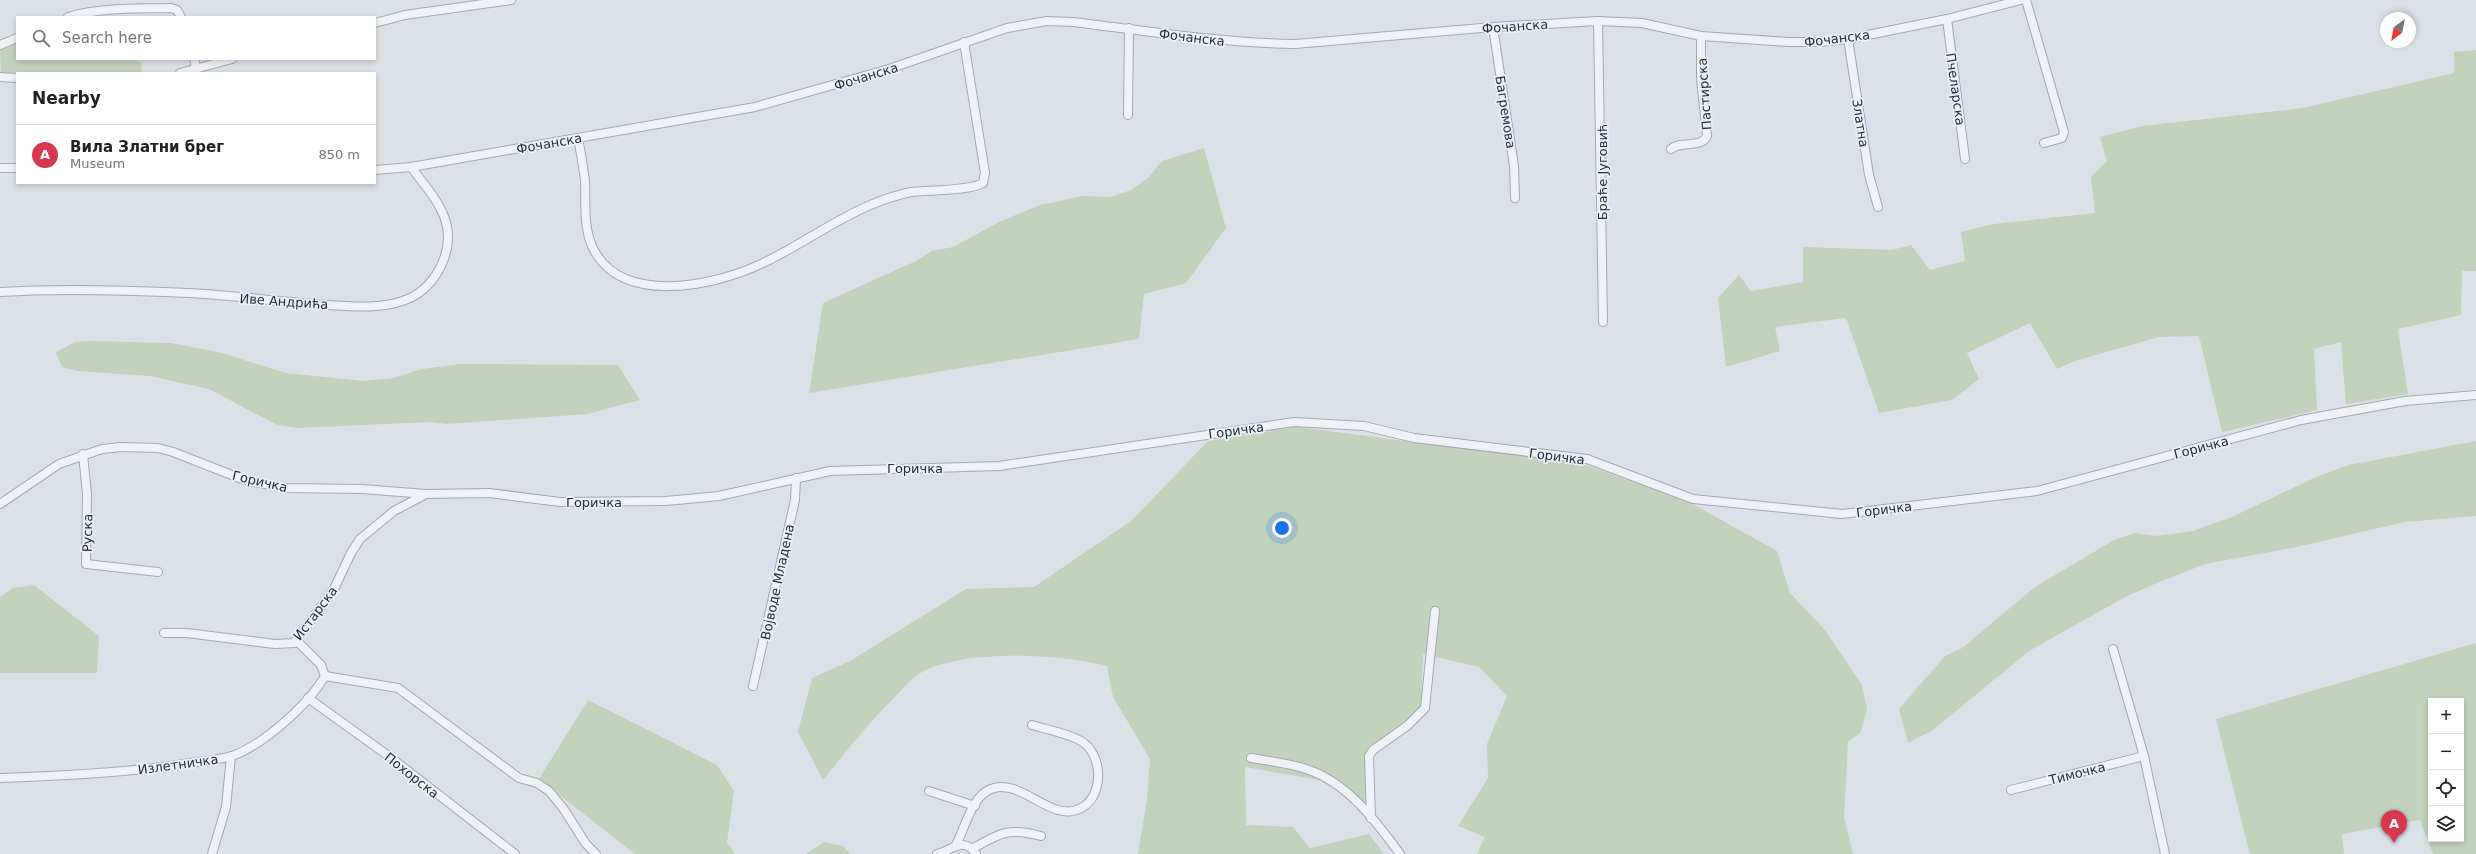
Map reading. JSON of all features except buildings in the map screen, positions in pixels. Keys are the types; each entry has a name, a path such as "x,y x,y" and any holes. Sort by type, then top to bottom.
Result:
{"street":[{"path":"376,22 405,15 511,0"},
{"name":"Фочанска","path":"376,170 410,167 693,119 784,100 889,69 1007,28 1047,21 1129,28 1232,42 1295,44 1493,27 1598,21 1642,23 1701,36 1789,42 1848,39 1947,19 2021,0"},
{"path":"2026,0 2064,132 2062,138 2044,143"},
{"path":"71,16 88,11 114,8 171,8 177,10 180,16"},
{"name":"Пчеларска","path":"1947,19 1965,159"},
{"name":"Браће Југовић","path":"1598,21 1603,322"},
{"name":"Багремова","path":"1493,27 1514,166 1515,198"},
{"path":"1128,115 1129,28"},
{"name":"Пастирска","path":"1671,149 1679,145 1700,143 1707,136 1701,78 1701,36"},
{"path":"0,45 16,38"},
{"name":"Златна","path":"1848,39 1869,175 1878,207"},
{"path":"578,138 585,181 586,223 593,247 606,265 633,282 654,287 722,278 762,264 839,221 882,200 911,192 983,183 985,173 964,42"},
{"path":"194,60 196,68"},
{"path":"183,72 228,60"},
{"path":"0,77 16,78"},
{"name":"Иве Андрића","path":"0,292 147,292 344,306 401,301 417,294 428,286 438,272 449,244 443,212 410,167"},
{"path":"0,168 16,168"},
{"name":"Горичка","path":"0,504 59,464 83,454 121,447 158,448 198,460 242,479 284,488 362,489 426,494 490,494 566,502 666,501 719,496 830,470 857,468 977,468 1026,463 1235,429 1294,422 1364,426 1387,433 1445,443 1580,458 1651,482 1686,498 1842,514 2037,490 2301,420 2405,400 2476,395"},
{"name":"Руска","path":"83,454 87,494 86,564 158,572"},
{"name":"Војводе Младена","path":"753,686 795,500 796,478"},
{"name":"Истарска","path":"164,633 187,633 275,644 291,644 297,641 312,616 336,585 351,553 360,539 394,511 426,494"},
{"path":"1371,818 1369,756 1373,750 1407,726 1424,708 1435,611"},
{"path":"297,641 321,665 325,676 398,688 519,778 537,783 549,791 563,808 573,828 596,854"},
{"path":"2112,649 2144,756 2165,854"},
{"name":"Излетничка","path":"0,778 89,775 231,756 272,731 308,698 325,676"},
{"name":"Похорска","path":"308,698 390,757 515,854"},
{"path":"937,854 947,852 956,845 975,806 983,795 999,787 1018,790 1064,811 1084,806 1094,796 1098,781 1098,771 1092,752 1088,746 1072,737 1032,725"},
{"path":"212,854 226,807 231,756"},
{"name":"Тимочка","path":"2011,790 2144,756"},
{"path":"1251,758 1284,763 1322,775 1346,791 1371,818 1400,854"},
{"path":"929,790 975,806"},
{"path":"956,845 962,844 974,851 1002,832 1025,832 1041,836"}],"green space":[{"path":"16,42 16,60 133,60 142,63 141,72 16,72 16,74 1,74 0,49"},
{"path":"2476,50 2476,271 2462,271 2461,315 2398,329 2408,394 2346,404 2341,342 2314,349 2317,410 2222,432 2199,336 2159,337 2075,361 2057,369 2030,323 1967,353 1979,379 1952,400 1879,413 1846,318 1775,327 1780,351 1726,367 1718,298 1739,275 1751,291 1803,282 1803,247 1892,250 1911,245 1930,270 1965,261 1961,232 1994,224 2095,213 2091,177 2107,161 2100,137 2142,126 2303,108 2454,73 2454,52"},
{"path":"1204,148 1226,228 1186,283 1144,294 1139,339 809,393 823,303 916,261 932,251 953,247 999,222 1040,205 1083,196 1111,197 1131,190 1148,178 1162,161"},
{"path":"75,342 171,343 222,353 286,373 363,381 393,378 422,369 461,364 618,365 640,400 587,414 447,424 430,422 297,428 277,425 209,389 150,376 78,371 62,367 56,352"},
{"path":"1297,427 1421,443 1566,458 1689,502 1777,551 1790,593 1825,630 1862,685 1867,709 1861,732 1848,742 1844,818 1853,854 1477,854 1485,837 1458,826 1488,778 1487,744 1507,696 1479,667 1423,654 1421,708 1366,753 1365,806 1319,780 1245,767 1246,825 1293,827 1310,848 1369,834 1384,854 1138,854 1147,800 1150,759 1113,697 1107,666 1087,662 1039,657 987,657 941,665 922,672 910,681 874,719 848,748 823,780 798,732 812,678 850,661 966,589 1034,587 1131,521 1208,441"},
{"path":"2476,441 2476,516 2405,522 2292,548 2205,564 2162,581 2127,596 2029,651 1933,730 1908,743 1899,709 1945,656 1962,648 2035,587 2114,540 2135,533 2156,536 2193,531 2232,517 2316,477 2349,465"},
{"path":"34,585 99,636 97,673 0,673 0,597 13,588"},
{"path":"2476,643 2476,854 2433,854 2428,842 2464,842 2464,698 2428,698 2428,841 2420,820 2342,834 2344,854 2250,854 2216,719"},
{"path":"588,700 717,765 734,791 727,843 735,854 635,854 539,779"},
{"path":"824,842 843,846 851,854 806,854"}],"place":[{"name":"Вила Златни брег","path":"2394,843"}]}
